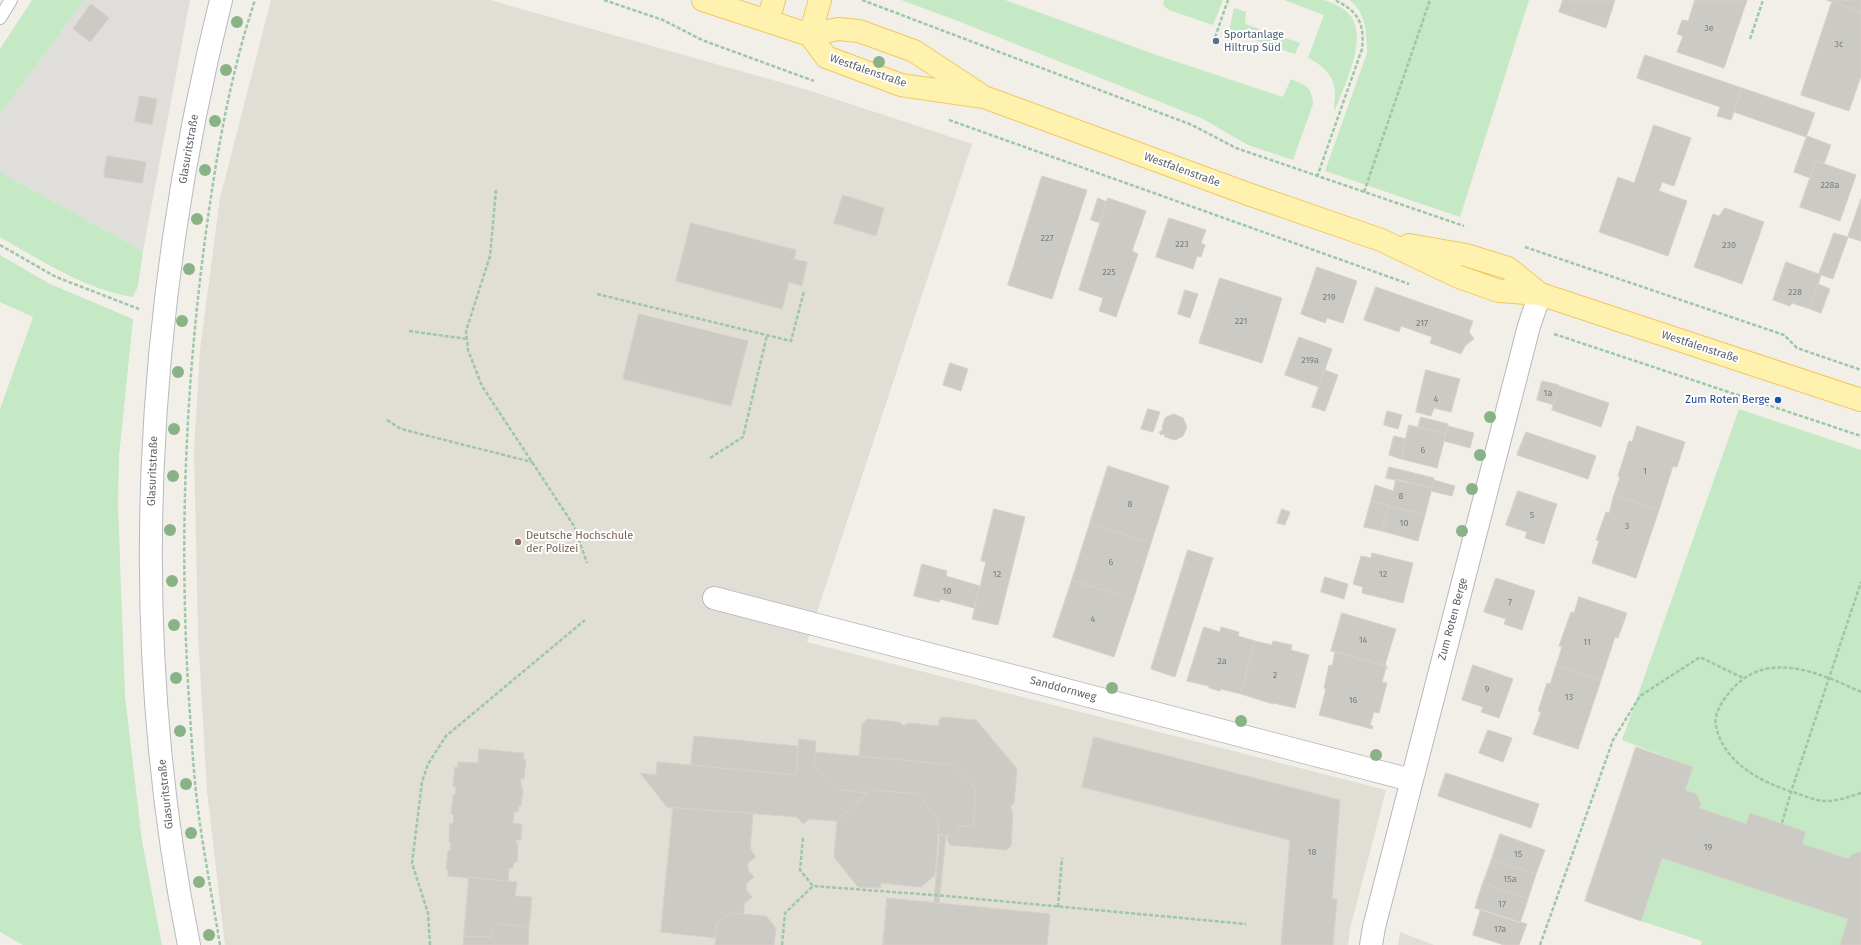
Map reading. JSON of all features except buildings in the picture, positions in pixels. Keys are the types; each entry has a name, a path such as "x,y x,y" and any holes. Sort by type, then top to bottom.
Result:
{"main road":[{"path":"703,0 810,35 820,0"},
{"path":"768,21 774,0"},
{"name":"Westfalenstraße","path":"984,97 914,51 859,31 838,28 810,35 826,57 894,82 984,97 1248,194 1381,240 1466,255 1508,268 1540,294 1861,400"}],"street":[{"name":"Glasuritstraße","path":"189,945 168,815 158,716 152,612 152,509 155,422 163,314 174,234 194,117 221,0"},
{"name":"Zum Roten Berge","path":"1371,945 1374,927 1411,780 1529,326 1540,294"},
{"name":"Sanddornweg","path":"714,598 1411,780"}],"lane":[{"path":"0,18 11,0"}],"path":[{"path":"220,945 199,816 191,728 184,575 184,484 189,391 208,213 226,118 245,32 255,0"},
{"path":"604,0 663,20 702,40 821,84"},
{"path":"863,0 1192,125 1236,148 1469,228"},
{"path":"1214,43 1228,0"},
{"path":"1317,177 1362,49 1364,33 1358,19 1348,6 1334,0"},
{"path":"1364,192 1430,0"},
{"path":"1750,40 1764,0"},
{"path":"948,120 1415,286"},
{"path":"496,190 490,256 466,331 468,350 482,386 574,526 587,563"},
{"path":"0,245 56,277 118,302 163,314"},
{"path":"1519,245 1784,335 1797,348 1861,370"},
{"path":"597,294 791,341 804,291"},
{"path":"1529,326 1861,436"},
{"path":"409,331 467,339"},
{"path":"710,458 743,438 767,335"},
{"path":"387,420 401,429 532,463"},
{"path":"1782,823 1828,677 1861,582"},
{"path":"430,945 428,913 412,863 422,782 428,764 446,736 585,620"},
{"path":"1540,945 1613,740 1640,696 1700,657 1743,678"},
{"path":"1861,692 1828,677 1803,669 1770,667 1752,672 1737,682 1721,704 1715,725 1724,747 1740,765 1766,782 1791,792 1825,801 1842,800 1861,793"},
{"path":"803,838 800,870 813,886 1246,924"},
{"path":"1058,907 1062,858"},
{"path":"782,945 785,913 813,886"}],"shaded area":[{"path":"84,0 190,0 143,251 0,172 0,115"},
{"name":"Deutsche Hochschule der Polizei","path":"271,0 490,0 811,91 972,144 807,642 1386,790 1350,929 1348,945 225,945 207,791 198,635 194,450 200,350 220,198"},
{"path":"1400,932 1434,945 1398,945"}],"green space":[{"path":"32,0 84,0 0,115 0,49"},
{"path":"901,0 1005,0 1162,57 1283,97 1291,79 1307,87 1311,93 1313,104 1293,160 1248,145 1203,119 958,21"},
{"path":"1164,0 1223,0 1213,25 1169,10 1163,5"},
{"path":"1284,0 1328,1 1349,14 1355,26 1357,39 1355,54 1351,70 1335,111 1335,95 1331,77 1324,68 1308,58 1324,15"},
{"path":"1349,0 1529,0 1460,217 1325,171 1367,53 1366,31 1362,17 1359,10"},
{"path":"1234,8 1246,12 1245,24 1300,43 1295,54 1229,31"},
{"path":"0,172 143,251 138,286 133,297 116,294 64,273 0,237"},
{"path":"0,255 50,284 133,319 119,456 118,506 125,696 142,841 162,945 23,945 0,932 0,409 33,317 0,302"},
{"path":"1739,409 1861,450 1861,851 1851,855 1849,859 1802,844 1806,833 1750,813 1746,824 1699,808 1701,803 1696,794 1685,790 1693,767 1622,740"},
{"path":"1662,858 1848,919 1840,945 1701,945 1702,941 1641,921"}],"place":[{"name":"Sportanlage Hiltrup Süd","path":"1216,41"},
{"name":"Zum Roten Berge","path":"1778,400"},
{"name":"Deutsche Hochschule der Polizei","path":"518,542"}]}
